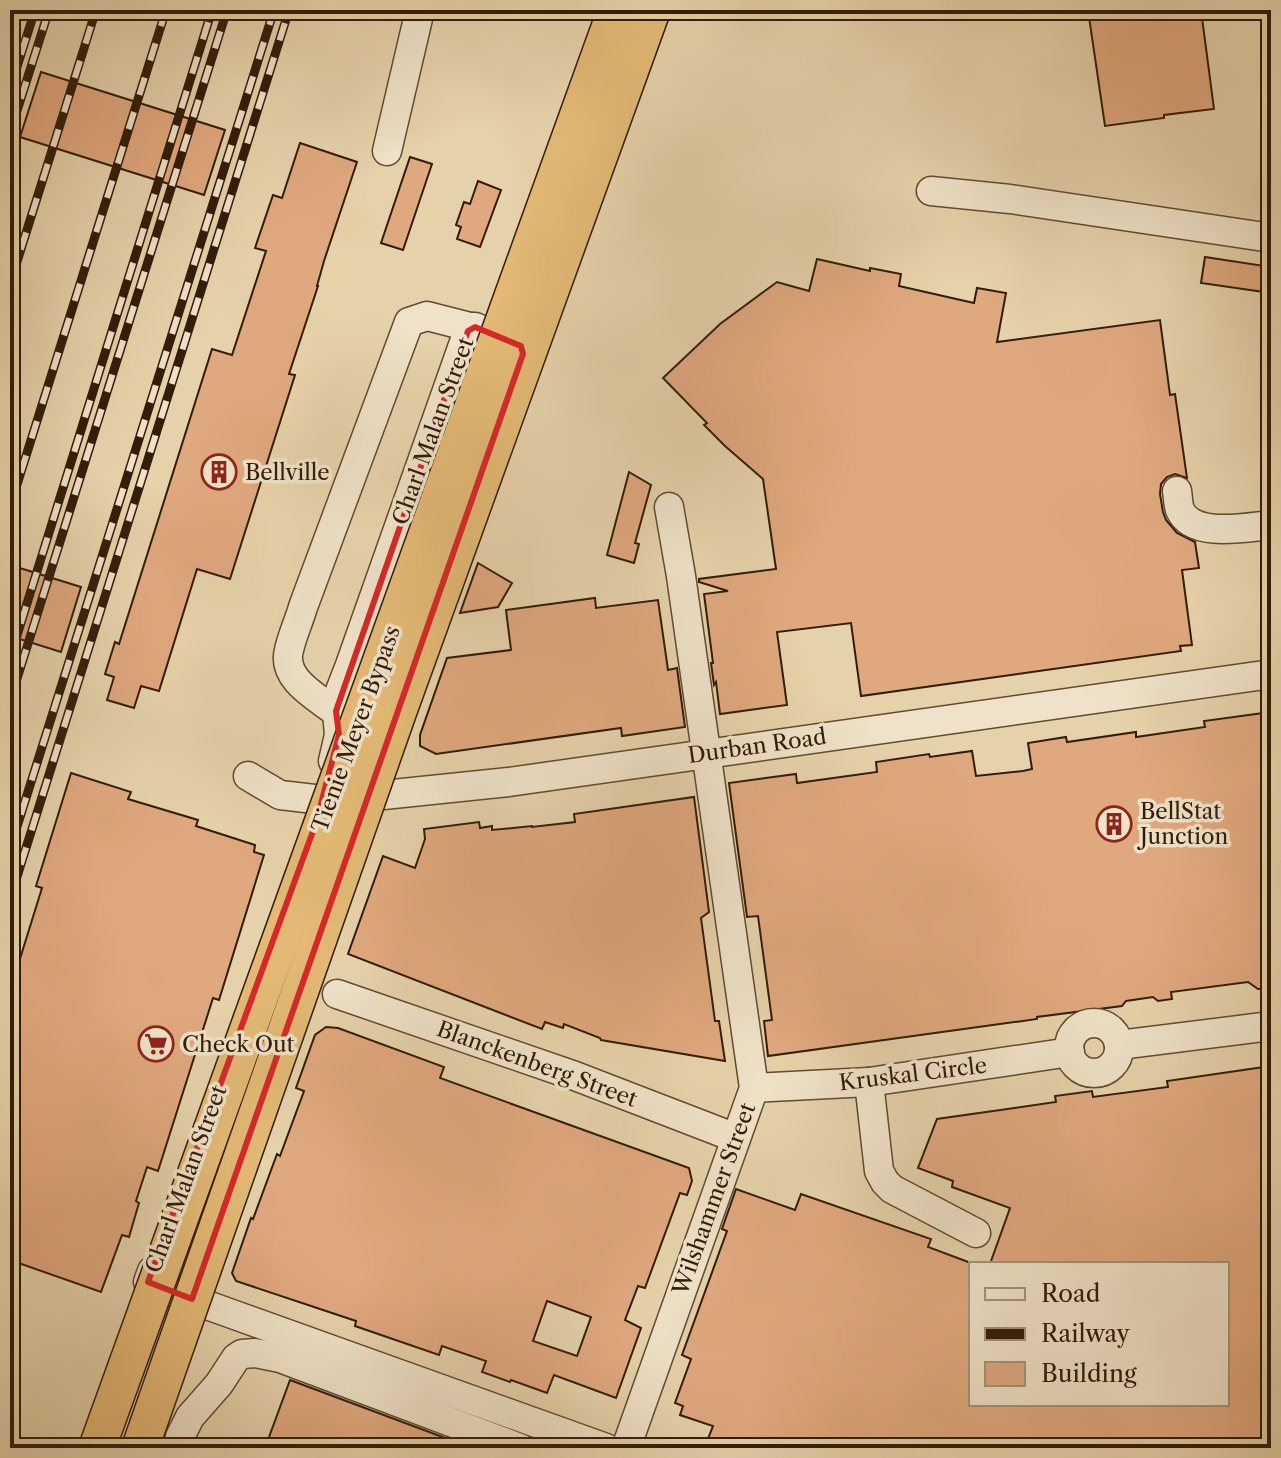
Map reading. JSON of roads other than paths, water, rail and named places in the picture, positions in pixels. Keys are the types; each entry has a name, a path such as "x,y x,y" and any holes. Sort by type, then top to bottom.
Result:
{"main road":[{"name":"Tienie Meyer Bypass","path":"97,1448 616,10"},
{"name":"Tienie Meyer Bypass","path":"140,1448 403,699 652,10"}],"street":[{"path":"387,151 420,10"},
{"path":"931,191 1010,199 1271,238"},
{"path":"336,712 295,679 290,670 288,653 303,607 409,322 427,316 470,327"},
{"name":"Charl Malan Street","path":"179,1295 364,797 524,351 521,346 475,327 470,327 468,331 339,693 336,712 339,735 323,800 148,1282 179,1295 606,1448"},
{"path":"1177,491 1180,510 1188,520 1200,526 1213,530 1271,525"},
{"name":"Wilshammer Street","path":"626,1448 754,1088 669,507"},
{"name":"Durban Road","path":"248,776 280,795 323,800 364,797 509,782 1271,674"},
{"name":"Blanckenberg Street","path":"337,994 575,1076 736,1138"},
{"name":"Kruskal Circle","path":"754,1088 869,1082 1070,1052 1071,1038 1087,1024 1108,1027 1119,1045 1271,1026"},
{"path":"869,1082 879,1171 885,1182 892,1189 976,1233"},
{"path":"178,1448 190,1417 219,1384 232,1363 242,1354 255,1353 280,1358 520,1448"}],"railway":[{"path":"10,89 35,10"},
{"path":"10,133 49,10"},
{"path":"10,284 96,10"},
{"path":"10,507 166,10"},
{"path":"10,658 212,10"},
{"path":"10,701 227,10"},
{"path":"10,849 274,10"},
{"path":"10,899 289,10"}],"place":[{"name":"Bellville","path":"219,472"},
{"name":"BellStat Junction","path":"1114,824"},
{"name":"Check Out","path":"156,1044"}]}
